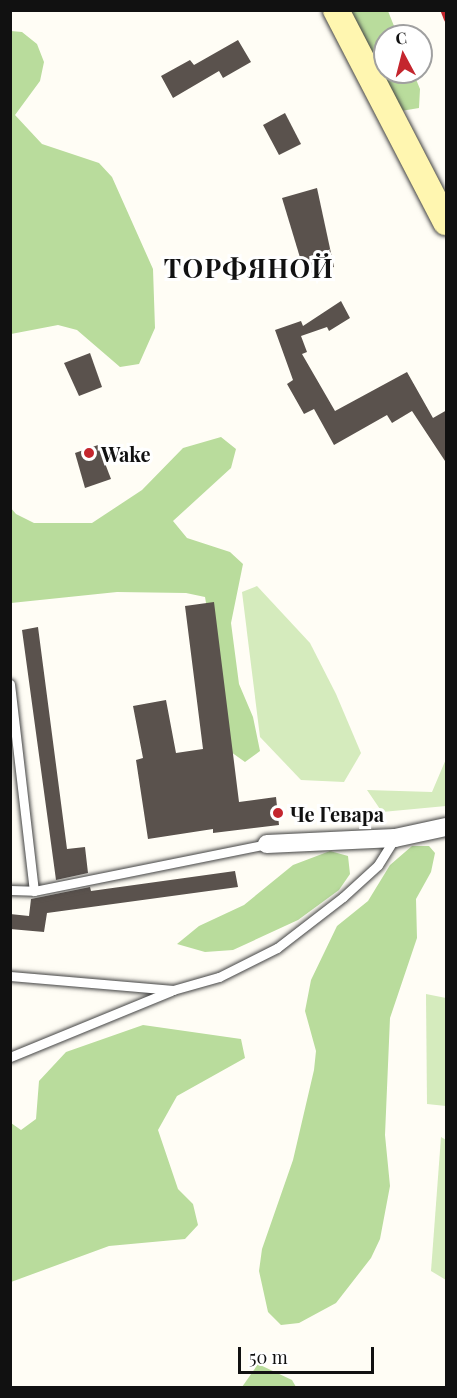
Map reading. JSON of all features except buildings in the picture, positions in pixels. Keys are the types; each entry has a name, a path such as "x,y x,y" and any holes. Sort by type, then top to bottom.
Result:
{"street":[{"path":"336,10 447,222"},
{"path":"267,844 394,838 447,827"}],"lane":[{"path":"10,684 34,891"},
{"path":"10,1057 173,990 219,977 276,948 352,889 378,865 394,838"},
{"path":"10,890 34,891 267,844"},
{"path":"10,976 53,982 173,990"}],"green space":[{"path":"348,11 388,11 393,24 373,24 373,58"},
{"path":"11,31 22,32 37,44 44,62 40,81 15,115 42,144 99,163 112,177 153,269 155,328 139,364 120,367 77,330 58,325 11,334"},
{"path":"387,84 418,84 420,89 419,108 401,111"},
{"path":"221,437 236,449 231,468 173,521 187,538 230,552 243,564 231,623 239,684 253,717 260,751 245,762 231,752 205,597 186,593 117,592 11,603 10,507 16,514 34,523 92,523 142,490 183,448"},
{"path":"257,586 310,643 336,694 361,753 344,782 301,780 260,737 242,592"},
{"path":"446,759 446,806 382,812 367,790 432,792"},
{"path":"412,846 429,846 435,853 431,872 416,899 417,938 390,1018 385,1135 390,1186 380,1239 371,1258 336,1303 299,1323 281,1325 268,1312 259,1271 262,1249 293,1160 314,1070 316,1051 305,1011 311,980 337,926 368,901 390,865"},
{"path":"330,851 348,856 350,874 339,890 298,920 233,950 205,952 177,944 199,926 244,905 293,865"},
{"path":"426,994 446,998 446,1106 427,1104"},
{"path":"143,1025 241,1039 245,1058 177,1096 158,1130 178,1189 193,1204 198,1225 185,1239 109,1246 11,1282 11,1123 21,1130 36,1119 39,1081 66,1052"},
{"path":"441,1137 446,1140 446,1280 431,1271"},
{"path":"258,1364 292,1380 296,1387 242,1387"}],"railway":[{"path":"443,10 446,18"}],"place":[{"name":"Wake","path":"89,453"},
{"name":"Че Гевара","path":"278,813"}],"district":[{"name":"ТОРФЯНОЙ","path":"249,268"}]}
